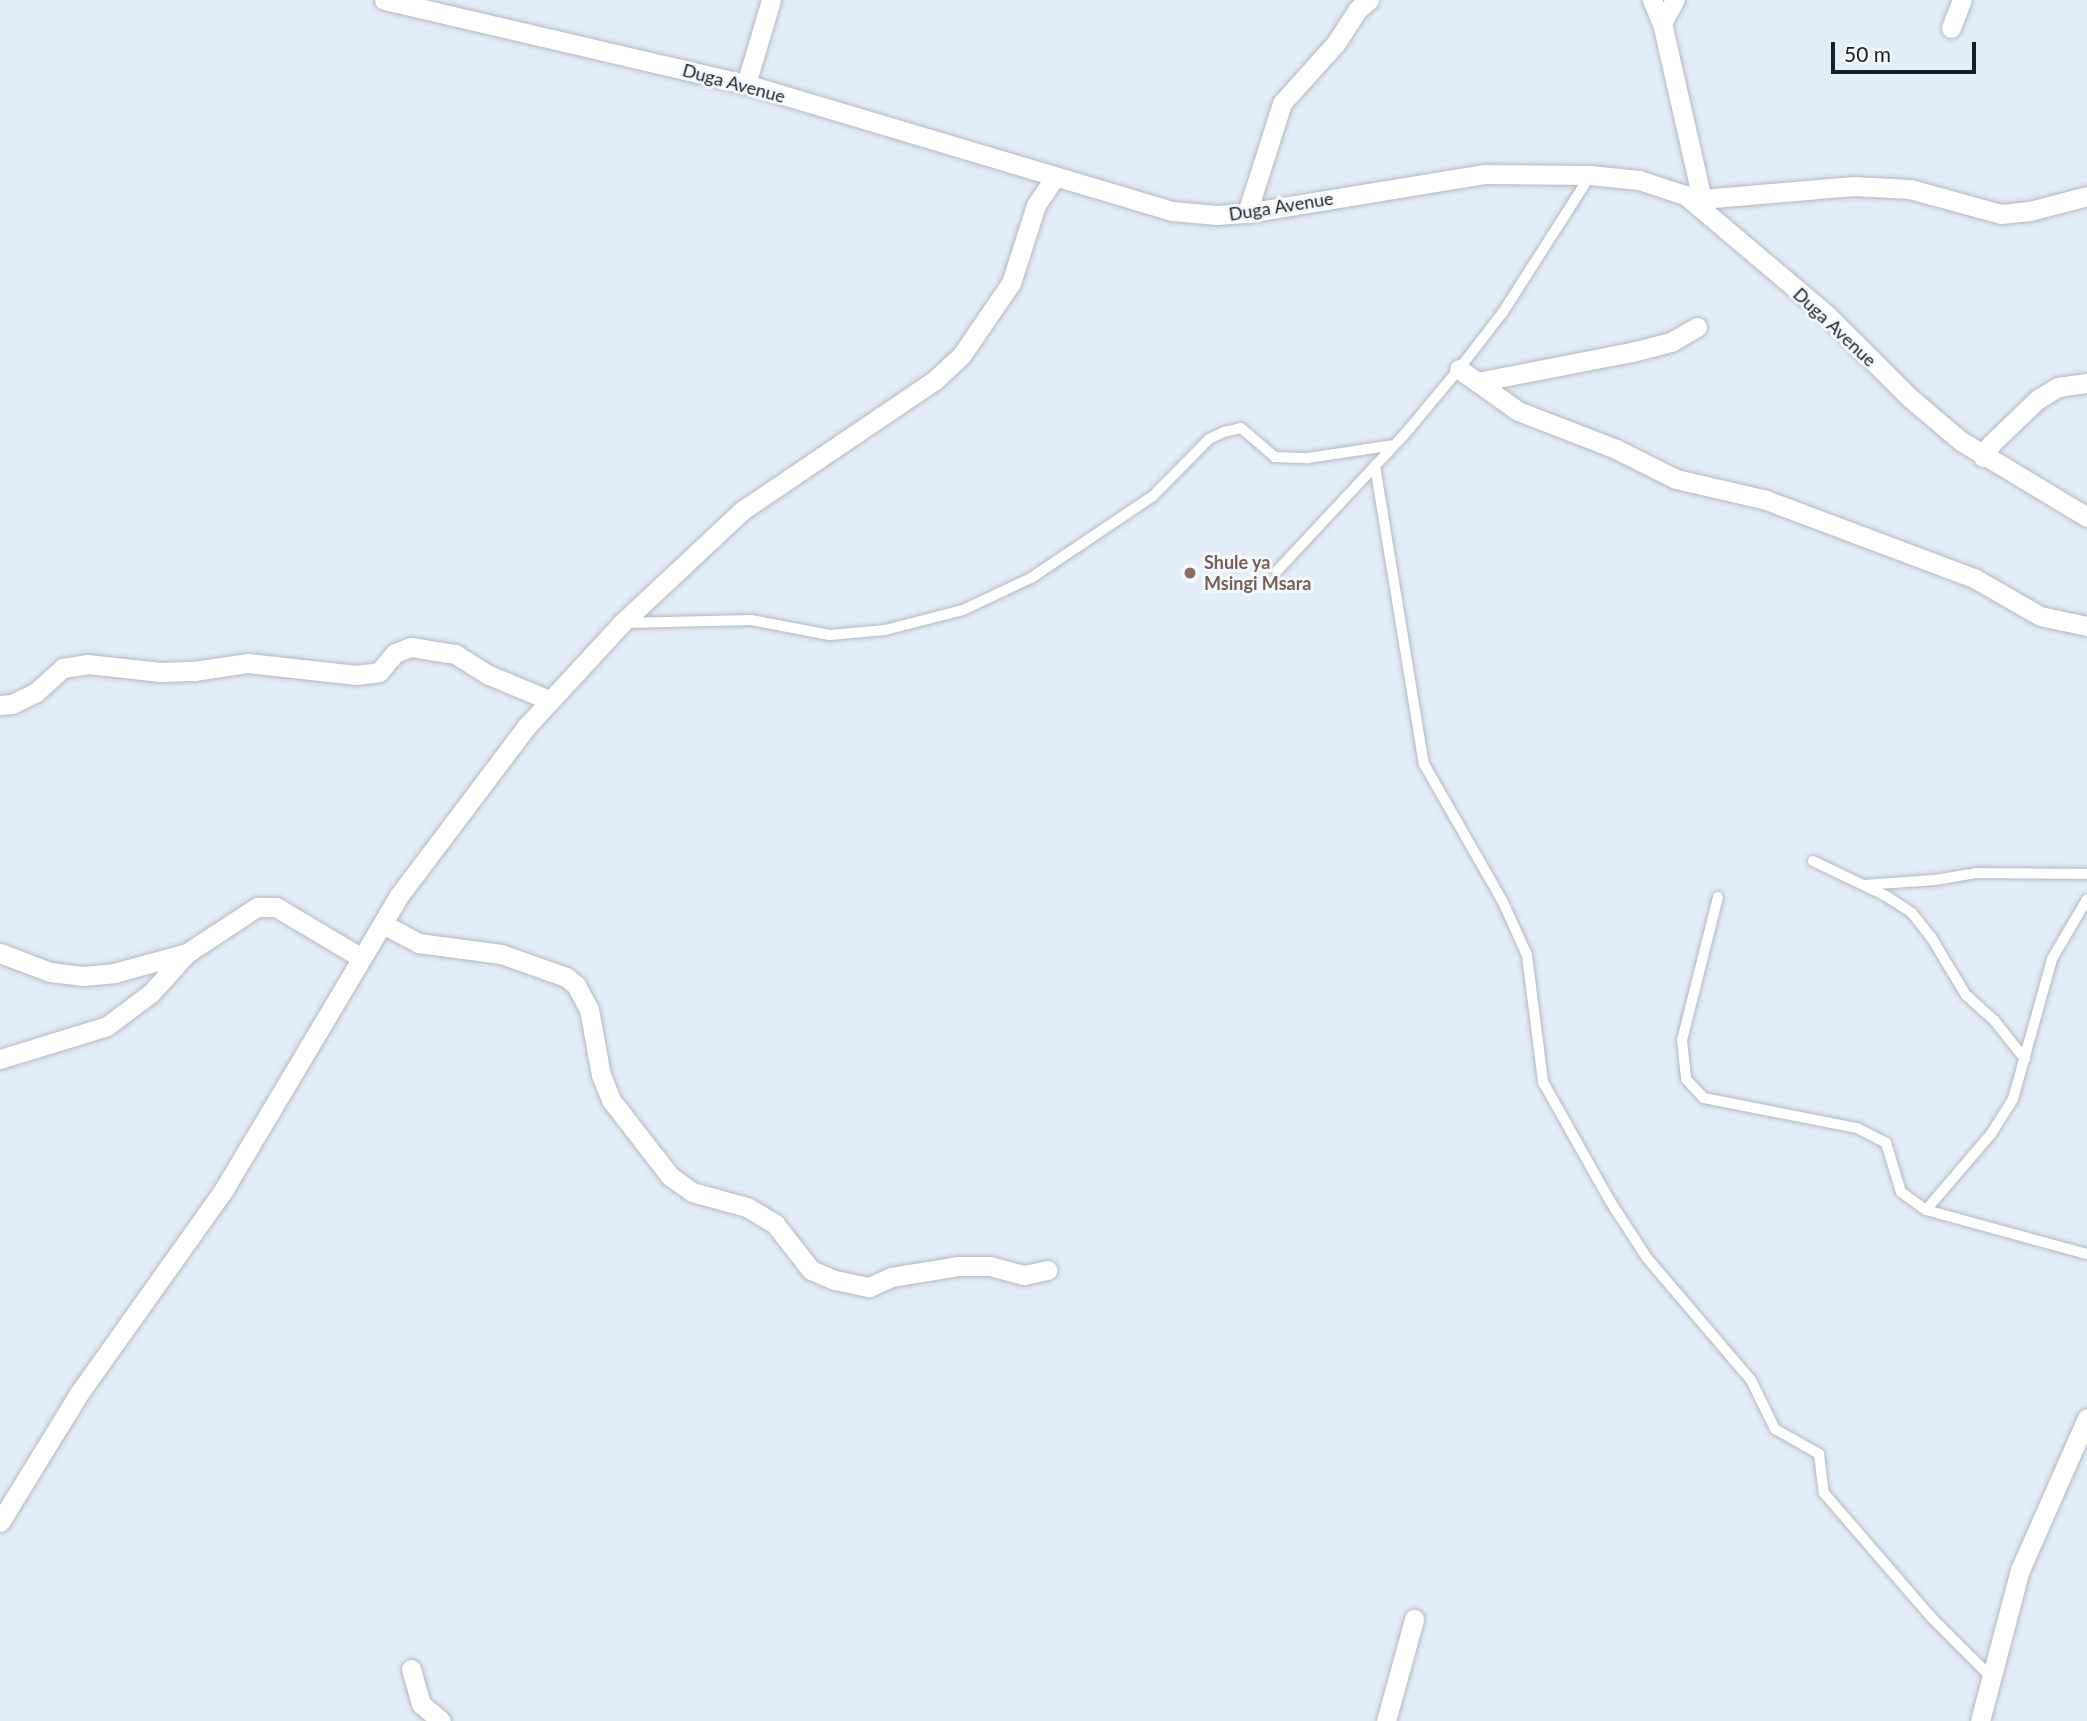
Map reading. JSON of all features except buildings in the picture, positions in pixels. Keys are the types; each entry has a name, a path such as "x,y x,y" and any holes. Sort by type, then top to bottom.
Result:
{"street":[{"name":"Duga Avenue","path":"384,0 746,84 1172,211 1247,214 1484,174 1590,175 1639,180 1694,197 1828,316 1910,398 1983,457 2019,474 2087,517"},
{"path":"746,84 771,0"},
{"path":"1247,214 1282,103 1336,43 1358,9 1368,0"},
{"path":"1652,0 1662,23 1694,197 1853,186 1910,189 2001,214 2030,211 2087,196"},
{"path":"1662,23 1675,0"},
{"path":"1951,28 1962,0"},
{"path":"0,1522 80,1392 223,1191 398,897 549,700 621,624 743,510 934,380 961,356 1011,283 1036,205 1055,177"},
{"path":"1477,382 1632,352 1671,342 1697,327"},
{"path":"1459,369 1518,411 1616,449 1676,479 1766,500 1974,578 2040,616 2087,626"},
{"path":"1983,457 1991,444 2038,399 2058,387 2087,383"},
{"path":"0,705 12,704 35,693 63,668 88,664 161,672 194,671 248,663 356,675 379,672 395,653 411,647 455,654 489,675 549,700"},
{"path":"0,1059 107,1026 151,993 187,953 257,907 276,907 360,957"},
{"path":"383,924 418,943 501,954 566,977 576,985 589,1009 601,1075 611,1100 670,1176 692,1192 747,1207 775,1224 811,1270 835,1280 869,1287 891,1277 958,1266 990,1266 1024,1275 1047,1270"},
{"path":"0,953 50,972 82,976 114,972 187,953"},
{"path":"1980,1721 2020,1570 2087,1418"},
{"path":"1386,1721 1414,1619"},
{"path":"411,1670 421,1704 441,1721"}],"lane":[{"path":"1277,571 1394,445 1459,369 1503,312 1590,175"},
{"path":"621,624 751,620 830,635 885,630 964,610 1031,578 1153,496 1209,439 1224,432 1241,428 1275,457 1308,458 1394,445"},
{"path":"1375,466 1424,764 1502,900 1527,955 1543,1082 1610,1201 1647,1258 1751,1380 1775,1429 1819,1454 1824,1493 1931,1617 1992,1677"},
{"path":"1812,862 1863,885 1912,914 1931,937 1966,995 1994,1020 2025,1059"},
{"path":"1863,885 1935,880 1977,873 2087,874"},
{"path":"1718,897 1682,1040 1686,1079 1704,1098 1857,1128 1886,1143 1901,1192 1926,1210 2087,1254"},
{"path":"1926,1210 1991,1133 2013,1099 2052,959 2087,899"}],"place":[{"name":"Shule ya Msingi Msara","path":"1190,573"}]}
